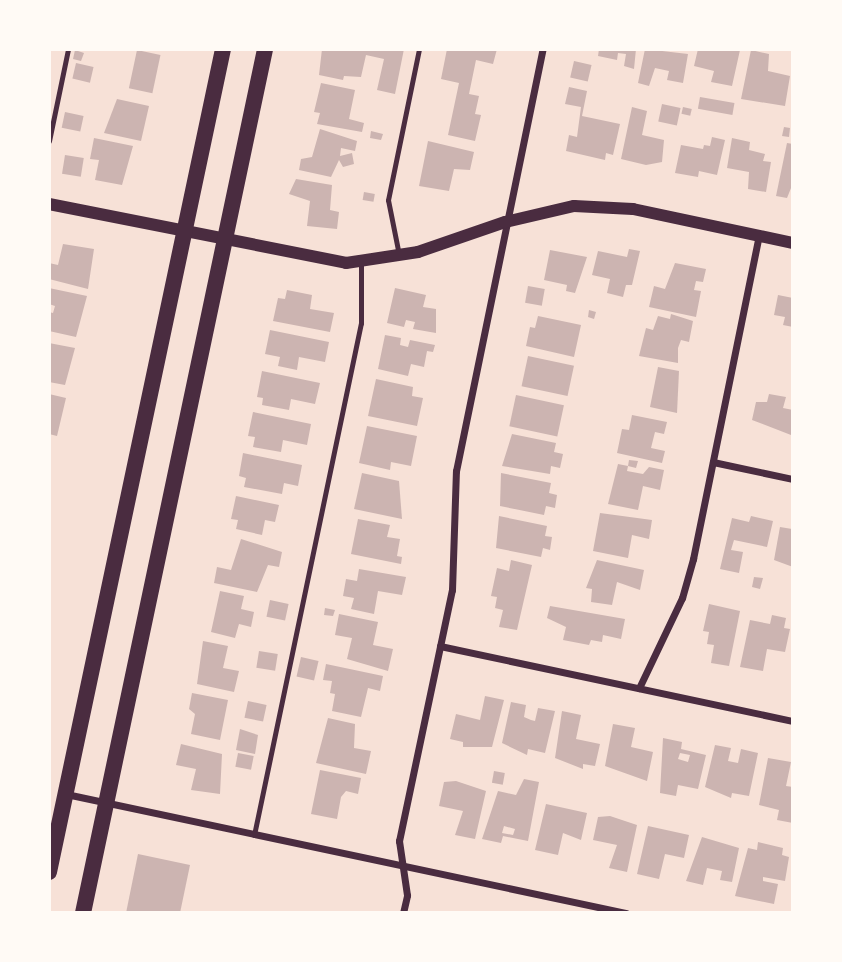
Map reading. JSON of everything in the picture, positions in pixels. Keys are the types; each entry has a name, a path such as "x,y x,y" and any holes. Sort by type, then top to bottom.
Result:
{"main road":[{"path":"49,872 223,49"},
{"path":"83,913 265,49"}],"street":[{"path":"403,913 407,895 399,841 452,590 456,471 505,222 543,49"},
{"path":"49,204 322,262 361,262 399,256 551,209 611,207 793,243"},
{"path":"639,688 682,598 759,236"},
{"path":"713,462 793,479"},
{"path":"440,646 793,721"},
{"path":"65,794 626,913"}],"lane":[{"path":"49,141 68,49"},
{"path":"399,256 387,200 419,49"},
{"path":"254,835 361,323 361,262"}],"building":[{"path":"322,49 404,49 395,94 377,90 384,59 366,55 361,77 344,76 343,80 319,75"},
{"path":"447,49 497,49 493,64 476,60 469,94 479,96 475,114 481,115 475,141 448,135 459,83 441,79"},
{"path":"599,49 636,49 634,69 624,66 626,54 618,53 617,60 598,56"},
{"path":"645,49 688,54 683,83 667,80 669,71 655,68 649,86 638,83"},
{"path":"698,49 740,50 732,86 711,82 714,71 694,66"},
{"path":"75,50 84,53 81,61 73,59"},
{"path":"137,50 160,55 152,93 129,88"},
{"path":"751,50 769,54 768,71 790,76 785,106 741,99"},
{"path":"574,61 592,65 588,82 570,78"},
{"path":"76,63 94,67 90,83 72,79"},
{"path":"321,83 355,90 349,119 364,123 362,132 317,124 320,113 314,112"},
{"path":"569,87 587,91 582,116 620,124 613,155 606,153 605,160 566,151 569,135 577,137 581,107 565,104"},
{"path":"700,97 734,103 732,115 698,109"},
{"path":"117,99 149,106 141,141 104,133"},
{"path":"662,104 681,108 677,126 658,122"},
{"path":"632,107 647,111 642,135 664,140 662,162 646,165 621,159"},
{"path":"683,107 692,109 690,116 681,114"},
{"path":"65,112 84,116 80,132 62,128"},
{"path":"784,127 790,128 789,137 782,136"},
{"path":"320,129 357,141 355,151 341,148 340,156 352,153 354,164 343,167 339,160 331,177 299,170 301,159 312,157"},
{"path":"371,131 383,134 381,140 370,138"},
{"path":"712,137 725,140 717,175 699,171 698,177 675,173 681,145 703,149 704,145 710,146"},
{"path":"94,138 133,146 122,185 95,180 99,160 90,159"},
{"path":"732,138 750,142 749,150 765,154 763,161 771,162 766,192 748,189 749,172 727,168"},
{"path":"428,141 474,152 470,170 454,169 449,191 419,186"},
{"path":"787,143 793,144 793,183 787,198 776,196"},
{"path":"65,155 84,158 81,177 62,174"},
{"path":"296,179 332,185 330,210 339,212 337,229 307,226 310,201 289,194"},
{"path":"364,192 375,194 373,202 363,200"},
{"path":"63,244 94,249 88,289 49,279 49,263 58,265"},
{"path":"629,249 640,251 632,285 626,285 623,297 607,293 610,279 592,275 598,251 627,257"},
{"path":"550,250 587,257 575,293 566,291 567,285 544,280"},
{"path":"675,263 706,269 703,282 696,281 694,290 701,291 696,317 649,307 654,286 665,289"},
{"path":"528,286 545,289 542,306 525,303"},
{"path":"49,288 87,296 76,337 49,331 49,312 53,313 55,306 49,304"},
{"path":"395,288 426,295 423,307 436,309 436,333 413,329 415,322 406,320 404,327 387,323"},
{"path":"287,290 312,295 310,309 334,313 330,332 273,321 278,298 285,299"},
{"path":"778,295 793,298 793,327 783,325 785,317 774,315"},
{"path":"589,310 596,312 594,319 588,317"},
{"path":"671,314 693,321 689,342 681,340 678,348 678,363 639,356 646,328 653,330 658,316 670,319"},
{"path":"538,316 581,325 574,357 526,346 530,327 535,328"},
{"path":"270,330 329,342 325,362 299,357 297,370 278,366 280,357 265,354"},
{"path":"385,335 401,338 400,345 408,347 410,340 435,345 433,352 427,351 424,367 411,364 408,376 378,369"},
{"path":"49,343 75,348 65,385 49,382"},
{"path":"528,356 574,366 568,396 522,386"},
{"path":"658,367 679,371 677,413 650,407"},
{"path":"262,371 320,383 315,404 291,399 289,410 262,405 263,398 257,397"},
{"path":"376,379 413,387 412,396 423,398 417,426 368,416"},
{"path":"49,394 66,398 57,436 49,434"},
{"path":"769,394 786,397 783,408 793,410 791,435 752,420 756,402 767,402"},
{"path":"516,395 564,405 557,436 509,426"},
{"path":"253,412 311,424 307,445 283,440 281,452 253,447 255,437 248,436"},
{"path":"632,415 667,422 664,434 655,432 651,448 665,451 662,463 617,453 622,429 629,430"},
{"path":"367,426 417,436 411,466 391,462 390,470 359,463"},
{"path":"512,434 556,443 554,452 563,454 560,468 551,466 550,474 502,466"},
{"path":"243,453 302,465 298,486 284,483 282,494 244,487 246,478 239,476"},
{"path":"629,460 638,461 636,468 628,466"},
{"path":"618,464 628,466 627,471 643,474 649,467 664,470 660,490 643,486 638,510 608,504"},
{"path":"362,473 399,481 402,519 354,509"},
{"path":"501,473 551,483 549,493 557,495 555,508 546,506 544,515 500,506"},
{"path":"236,496 279,505 275,522 265,520 262,535 236,529 238,520 231,519"},
{"path":"600,513 652,520 649,539 632,535 628,558 593,551"},
{"path":"499,516 547,526 545,536 552,537 550,550 543,548 541,557 496,548"},
{"path":"751,516 773,521 767,547 734,540 731,550 743,552 739,573 720,569 732,518 749,522"},
{"path":"358,519 390,525 387,537 400,539 397,556 402,557 401,564 351,554"},
{"path":"780,527 792,529 793,567 774,560"},
{"path":"241,539 282,552 279,567 268,565 257,592 214,583 217,567 231,570"},
{"path":"511,560 532,565 517,630 499,627 503,610 495,608 497,597 491,596 497,568 509,571"},
{"path":"597,560 644,570 640,590 617,582 612,605 591,602 592,589 586,588"},
{"path":"359,569 406,577 402,595 378,591 374,614 351,609 354,598 343,596 346,579 357,581"},
{"path":"754,577 763,578 760,589 752,587"},
{"path":"220,591 244,596 241,609 254,612 251,627 239,624 235,638 211,632"},
{"path":"270,600 289,604 285,621 266,617"},
{"path":"709,604 740,611 729,666 711,663 714,645 707,644 709,632 703,631"},
{"path":"550,606 625,619 621,639 603,635 602,642 591,640 589,645 563,640 566,627 547,618"},
{"path":"325,608 335,610 333,616 324,615"},
{"path":"339,614 378,622 373,645 393,649 388,671 347,659 352,638 335,635"},
{"path":"772,615 786,618 784,628 790,629 785,652 767,649 763,671 740,667 750,620 770,624"},
{"path":"203,641 228,646 223,668 239,671 234,692 197,684"},
{"path":"259,651 278,654 275,671 256,668"},
{"path":"301,657 319,661 314,681 297,676"},
{"path":"326,664 383,676 380,691 368,688 361,717 332,711 335,694 330,693 332,681 323,680"},
{"path":"192,693 228,700 220,740 191,734 195,714 189,709"},
{"path":"485,696 504,700 492,747 463,747 463,742 450,739 456,714 480,720"},
{"path":"248,701 267,705 263,722 244,718"},
{"path":"511,702 526,705 524,717 535,721 538,708 555,711 545,753 528,749 527,755 502,743"},
{"path":"562,711 581,715 576,739 600,744 595,766 583,764 583,769 555,758"},
{"path":"328,718 355,724 354,748 371,751 366,774 316,763"},
{"path":"613,724 635,728 631,747 653,752 647,781 605,766"},
{"path":"240,729 258,735 255,754 236,750"},
{"path":"663,738 682,742 681,749 706,755 698,789 678,785 676,796 660,793","holes":["680,753 690,755 688,762 678,759"]},
{"path":"181,744 222,754 220,794 191,790 196,769 176,765"},
{"path":"715,745 731,748 728,761 738,763 741,749 758,753 749,796 732,793 731,798 705,787"},
{"path":"238,753 254,756 251,770 235,767"},
{"path":"768,758 791,762 786,786 793,787 793,823 777,820 779,810 759,805"},
{"path":"320,770 361,778 358,794 346,791 341,797 337,819 311,814"},
{"path":"494,771 505,773 503,785 492,783"},
{"path":"524,779 539,782 528,841 503,836 501,843 482,839 498,791 516,795","holes":["504,826 515,829 513,835 502,833"]},
{"path":"456,781 486,791 475,839 455,835 463,811 439,806 444,782"},
{"path":"546,804 587,813 581,840 563,833 558,855 535,850"},
{"path":"610,816 637,825 627,872 609,868 617,845 593,840 598,817"},
{"path":"648,826 689,835 684,858 665,854 659,879 637,874"},
{"path":"702,837 739,848 732,882 720,880 722,871 707,868 703,885 686,881"},
{"path":"758,842 783,848 782,855 789,857 785,881 763,877 763,881 778,884 774,904 735,896 748,848 757,850"},
{"path":"138,854 190,865 180,913 126,913"}]}
